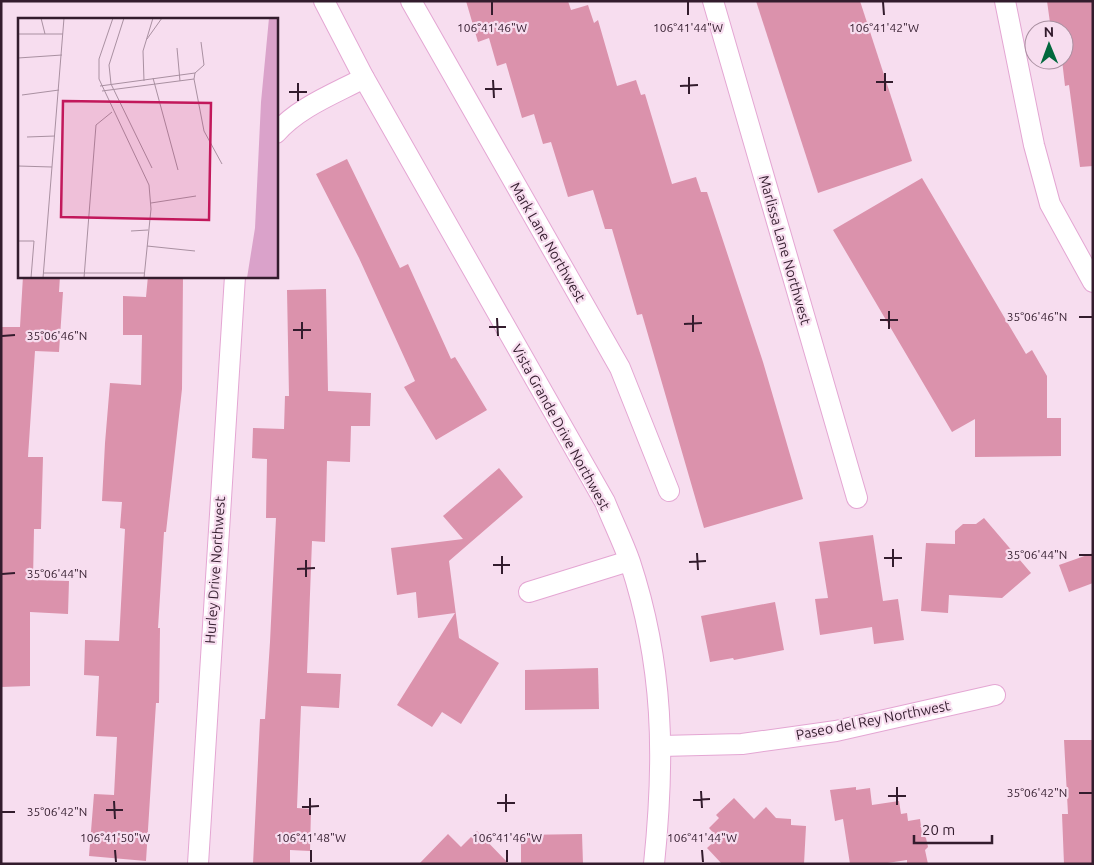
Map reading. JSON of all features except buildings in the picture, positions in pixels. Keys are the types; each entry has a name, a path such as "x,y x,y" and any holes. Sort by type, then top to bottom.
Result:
{"street":[{"name":"Vista Grande Drive Northwest","path":"324,1 364,78 605,502 629,561 645,616 657,680 661,746 661,796 654,864"},
{"name":"Mark Lane Northwest","path":"410,1 620,368 669,491"},
{"name":"Marlissa Lane Northwest","path":"713,1 857,498"},
{"path":"1005,1 1034,145 1050,204 1093,282"},
{"path":"278,131 308,107 364,78"},
{"name":"Hurley Drive Northwest","path":"198,864 235,278"},
{"path":"529,592 629,561"},
{"name":"Paseo del Rey Northwest","path":"661,746 742,744 836,731 995,695"}]}
